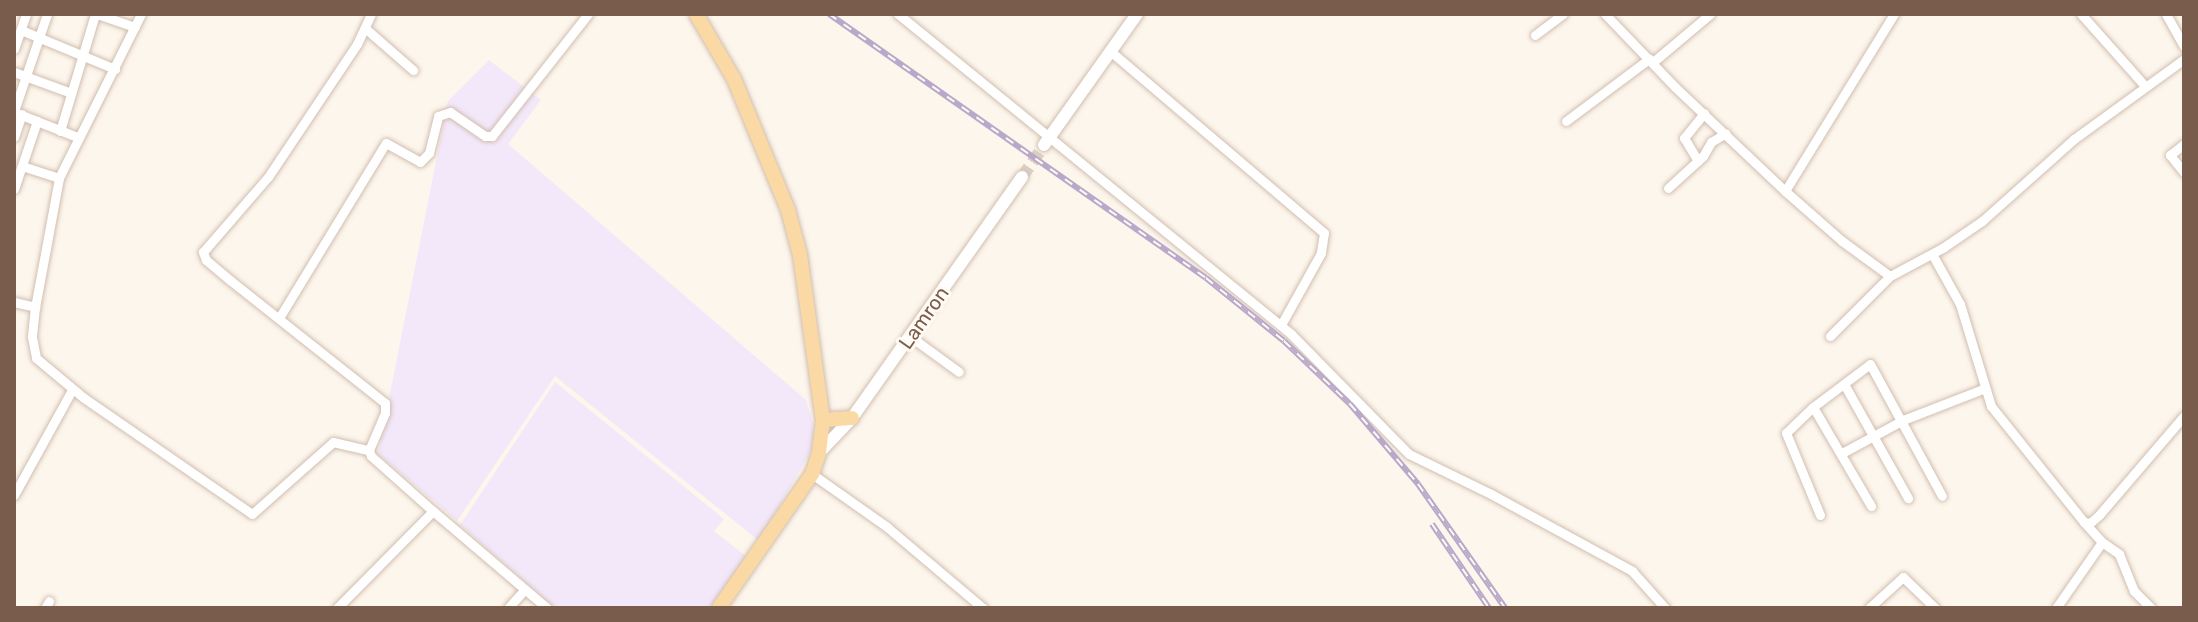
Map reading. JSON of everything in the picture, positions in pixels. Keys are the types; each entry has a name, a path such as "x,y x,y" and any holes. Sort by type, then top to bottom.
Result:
{"main road":[{"path":"696,14 734,79 788,210 800,255 823,420 819,453 812,474 719,608"},
{"path":"823,420 852,418"}],"street":[{"path":"14,49 26,14"},
{"path":"14,137 26,77 47,14"},
{"path":"60,131 96,14 135,27"},
{"path":"141,14 59,178 35,307 32,337 36,358 72,390 252,514 333,442 369,450"},
{"path":"371,14 365,28 268,177 204,249 208,262 385,403 385,413 369,450 371,456 547,608"},
{"path":"279,318 386,143 420,162 429,153 438,116 450,112 480,133 492,136 588,14"},
{"path":"898,14 1047,140 1281,325 1409,454 1491,494 1632,571 1665,608"},
{"path":"1047,140 1137,14"},
{"path":"1535,35 1563,14"},
{"path":"1605,14 1785,191 1842,241 1890,276"},
{"path":"1566,121 1710,14"},
{"path":"1785,191 1894,14"},
{"path":"2081,14 2144,85"},
{"path":"2166,14 2184,46"},
{"path":"365,28 413,70"},
{"path":"21,30 115,69"},
{"path":"1109,50 1324,233 1321,253 1281,325"},
{"path":"1830,336 1890,276 1932,254 1982,221 2074,139 2144,85 2184,59"},
{"path":"14,72 71,93"},
{"path":"17,112 77,137"},
{"path":"1698,161 1684,138 1704,113"},
{"path":"14,189 37,121"},
{"path":"1668,188 1698,161 1709,144 1726,133"},
{"path":"2184,144 2170,155 2184,172"},
{"path":"22,166 59,178"},
{"name":"Lamron","path":"819,453 852,418 1022,177"},
{"path":"1932,254 1960,304 1978,358 1983,389 1991,406 2084,522 2102,542 2119,554 2134,591 2151,608"},
{"path":"14,302 35,307"},
{"path":"911,337 959,372"},
{"path":"1820,515 1787,438 1789,429 1870,364 1942,496"},
{"path":"1844,384 1908,498"},
{"path":"1842,453 1903,420 1983,389"},
{"path":"14,495 72,390"},
{"path":"1813,407 1871,506"},
{"path":"2084,522 2090,523 2099,515 2184,416"},
{"path":"812,474 887,527 983,608"},
{"path":"337,608 433,511"},
{"path":"2056,608 2102,542"},
{"path":"1869,608 1903,577 1935,608"},
{"path":"508,608 525,589"}],"shaded area":[{"path":"489,60 541,100 508,144 806,400 814,427 811,451 759,541 555,376 457,521 378,454 448,101"},
{"path":"555,382 724,519 714,531 748,558 711,608 555,608 460,525"}],"tunnel":[{"path":"1022,177 1044,145"}],"railway":[{"path":"829,14 1206,278 1284,341 1350,404 1418,484 1505,608"},
{"path":"1432,524 1489,608"}]}
